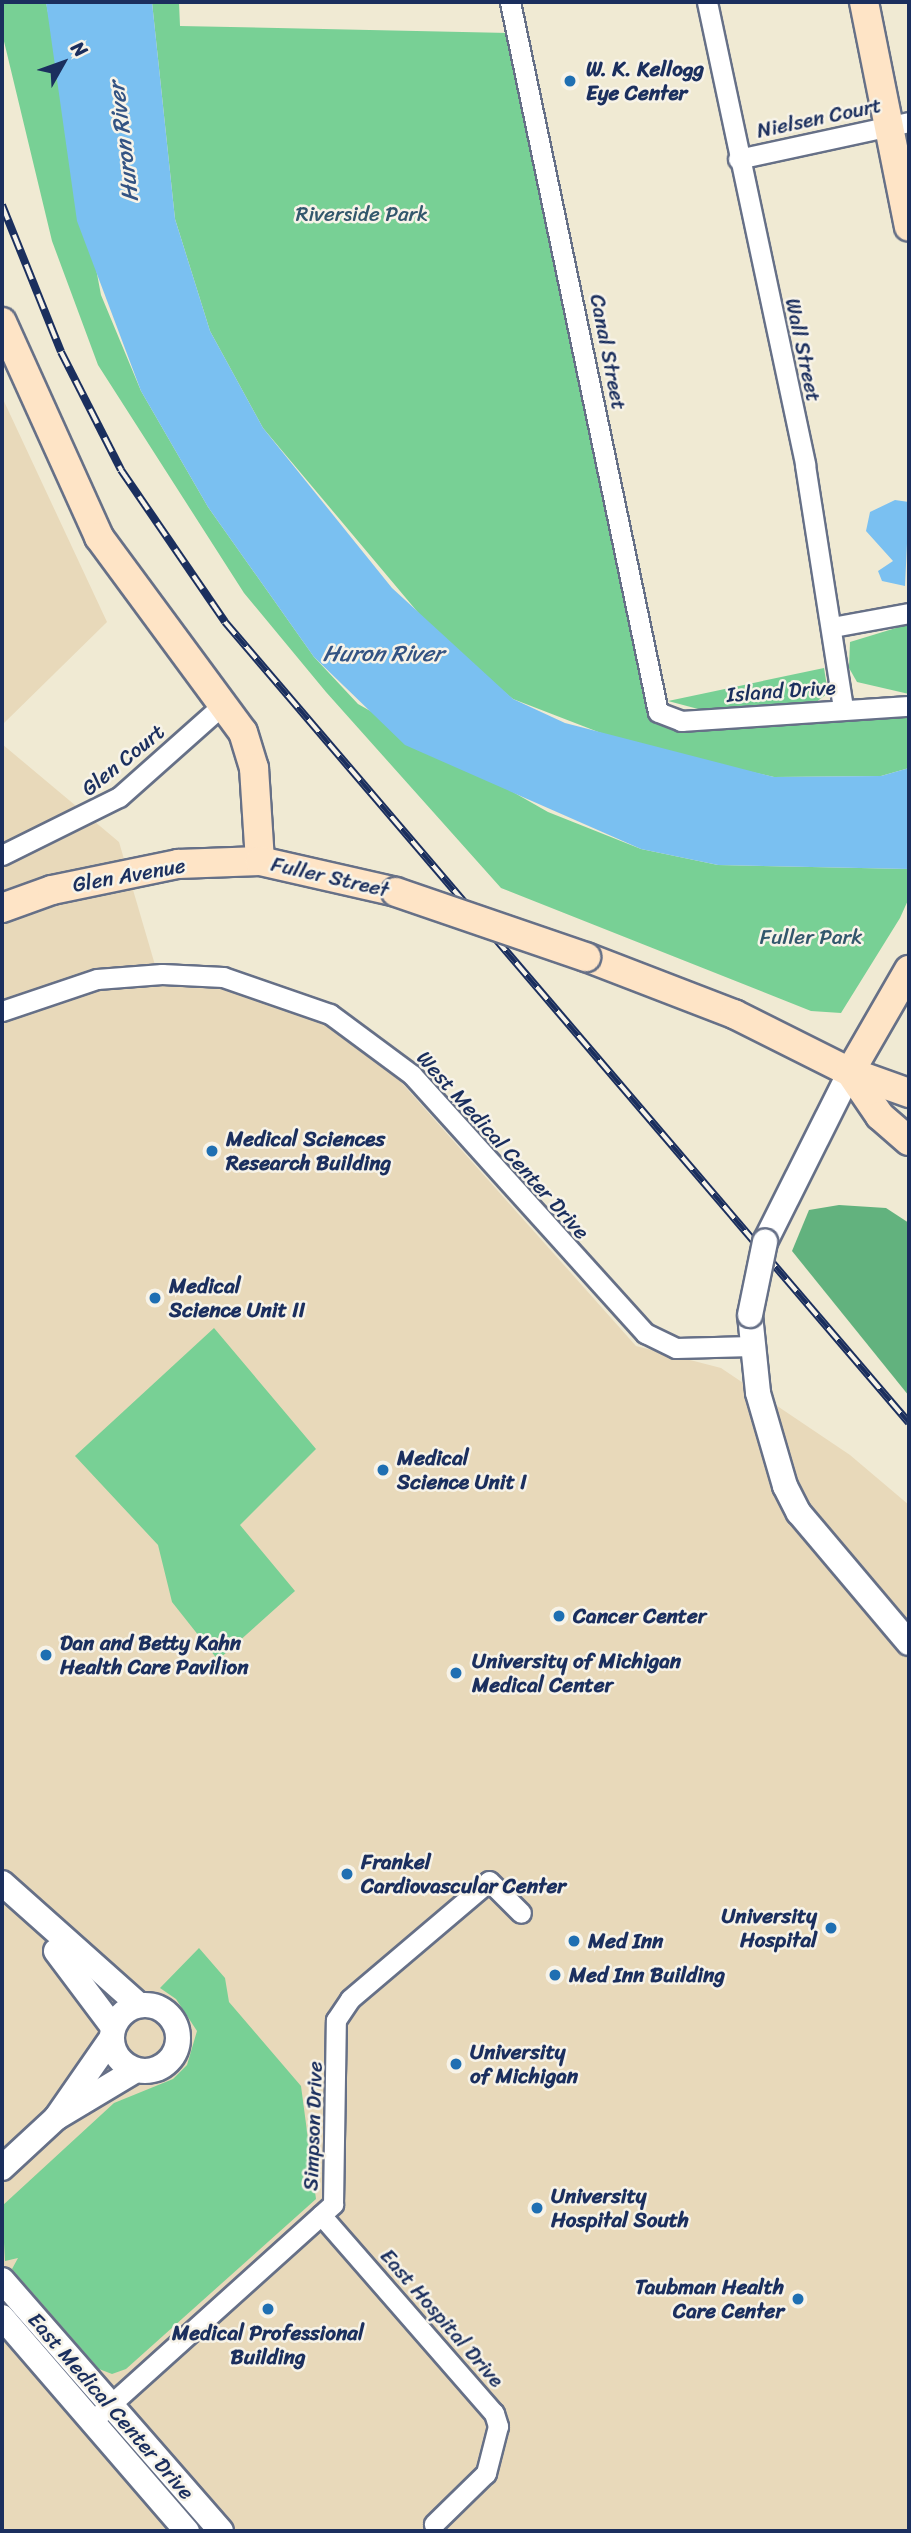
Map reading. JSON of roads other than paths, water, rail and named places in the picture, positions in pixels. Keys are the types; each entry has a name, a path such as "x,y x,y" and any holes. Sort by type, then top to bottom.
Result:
{"main road":[{"path":"864,2 900,124 909,227"},
{"name":"Fuller Street","path":"2,322 99,537 225,703 254,768 260,861 396,892 586,957 734,1014 850,1072 909,1093"},
{"name":"Glen Avenue","path":"2,908 115,874 260,861"},
{"path":"909,970 850,1072 880,1116 909,1141"}],"street":[{"name":"Canal Street","path":"510,2 659,712"},
{"name":"Wall Street","path":"708,2 833,627 843,709"},
{"name":"Nielsen Court","path":"738,159 900,124"},
{"path":"833,627 909,613"},
{"name":"Glen Court","path":"2,855 119,797 225,703"},
{"name":"Island Drive","path":"659,712 681,721 909,706"},
{"name":"West Medical Center Drive","path":"2,1011 97,979 162,974 222,976 330,1014 412,1076 645,1333 676,1348 752,1346"},
{"path":"850,1072 784,1199 765,1242 750,1315 752,1346 768,1440 785,1486 813,1531 909,1643"},
{"name":"Simpson Drive","path":"92,2421 321,2214 337,2190 336,2020 350,1999 489,1881 522,1913"},
{"path":"2,1883 22,1906 112,2033 117,2058 136,2070"},
{"path":"2,2168 55,2118 136,2070 165,2065 179,2040 167,2014 139,2005 22,1906"},
{"path":"55,2118 112,2033 139,2005"},
{"name":"East Hospital Drive","path":"321,2214 494,2413 498,2426 486,2473 429,2529"},
{"name":"East Medical Center Drive","path":"2,2280 221,2531"},
{"name":"East Medical Center Drive","path":"2,2318 187,2531"}],"water":[{"name":"Huron River","path":"46,2 152,2 175,219 210,331 263,428 392,588 513,699 565,723 774,777 881,776 909,768 909,869 718,865 641,849 405,745 314,657 208,507 141,391 77,221"},
{"path":"895,500 909,502 905,586 882,581 878,571 893,561 866,531 870,512"}],"railway":[{"path":"2,205 61,352 121,470 225,622 909,1423"}],"place":[{"name":"W. K. Kellogg Eye Center","path":"570,81"},
{"name":"Medical Sciences Research Building","path":"212,1151"},
{"name":"Medical Science Unit II","path":"155,1298"},
{"name":"Medical Science Unit I","path":"383,1470"},
{"name":"Cancer Center","path":"559,1616"},
{"name":"Dan and Betty Kahn Health Care Pavilion","path":"46,1655"},
{"name":"University of Michigan Medical Center","path":"456,1673"},
{"name":"Frankel Cardiovascular Center","path":"347,1874"},
{"name":"University Hospital","path":"831,1928"},
{"name":"Med Inn","path":"574,1941"},
{"name":"Med Inn Building","path":"555,1975"},
{"name":"University of Michigan","path":"456,2064"},
{"name":"University Hospital South","path":"537,2208"},
{"name":"Taubman Health Care Center","path":"798,2299"},
{"name":"Medical Professional Building","path":"268,2309"}],"park label":[{"name":"Riverside Park","path":"362,214"},
{"name":"Fuller Park","path":"811,937"}]}
